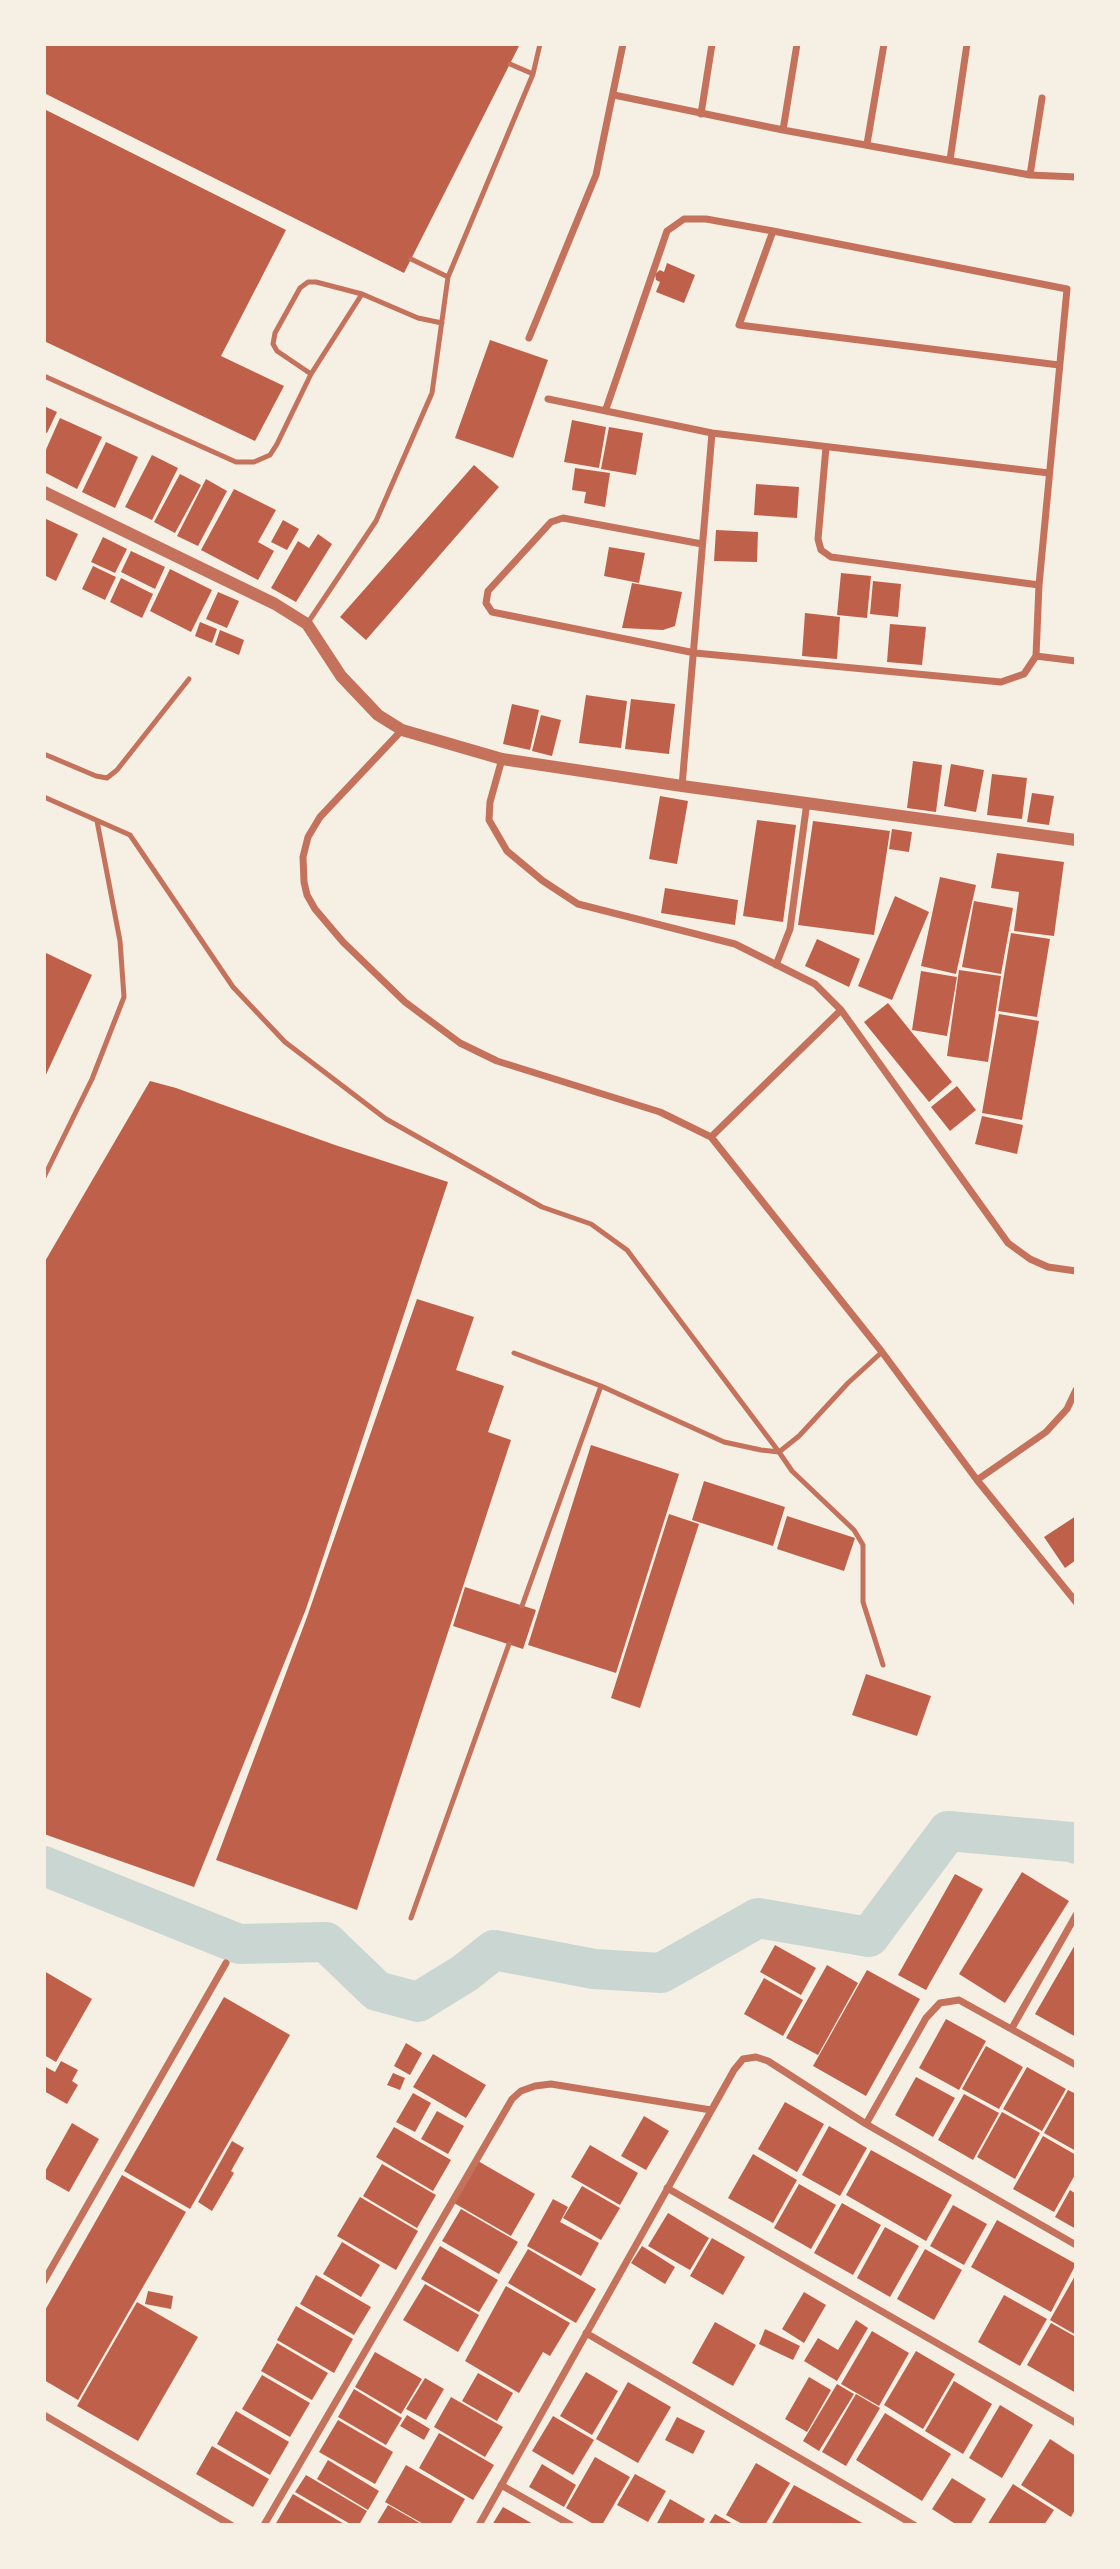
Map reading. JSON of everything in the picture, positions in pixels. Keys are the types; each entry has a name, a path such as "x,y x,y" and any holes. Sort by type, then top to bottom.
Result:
{"street":[{"path":"529,338 596,175 622,44"},
{"path":"701,114 712,44"},
{"path":"783,130 797,44"},
{"path":"867,144 884,44"},
{"path":"950,160 967,44"},
{"path":"614,95 783,130 1030,175 1076,177"},
{"path":"1030,175 1042,98"},
{"path":"606,409 667,231 684,219 706,219 773,231 1067,289 1039,585 1036,656 1024,674 1001,682 695,653 492,612 486,603 488,591 551,523 563,518 702,544"},
{"path":"773,231 739,325 1059,365"},
{"path":"548,399 712,433 1049,473"},
{"path":"682,786 712,433"},
{"path":"826,447 818,539 821,550 831,557 1039,585"},
{"path":"44,492 275,604 307,624 341,676 379,715 402,730 502,759 1076,840"},
{"path":"1036,656 1076,662"},
{"path":"402,730 320,817 308,837 303,857 304,882 307,895 316,909 343,942 405,1002 460,1043 497,1060 660,1112 711,1137 882,1352 977,1480 1076,1602"},
{"path":"502,759 490,802 489,820 507,851 543,881 578,904 735,944 815,984 841,1010 1008,1242 1030,1259 1048,1267 1076,1271"},
{"path":"776,965 790,929 807,802"},
{"path":"711,1137 841,1010"},
{"path":"977,1480 1046,1432 1067,1409 1076,1390"},
{"path":"1012,2028 1076,1914"},
{"path":"44,2281 226,1962"},
{"path":"866,2124 926,2018 940,2003 959,2000 1076,2065"},
{"path":"479,2525 711,2110 743,2059 756,2057 768,2062 866,2124 1076,2245"},
{"path":"264,2525 512,2099 535,2085 551,2084 711,2110"},
{"path":"667,2188 1076,2423"},
{"path":"586,2333 914,2525"},
{"path":"44,2415 231,2525"},
{"path":"501,2485 572,2525"}],"lane":[{"path":"307,624 376,521 432,393 448,277 533,74 540,44"},
{"path":"509,64 533,74"},
{"path":"411,260 448,277"},
{"path":"311,373 277,351 273,344 275,333 300,288 308,282 362,294 418,318 442,323"},
{"path":"44,376 236,462 254,462 270,455 311,373 362,294"},
{"path":"44,754 107,778 117,770 188,678"},
{"path":"44,797 130,835 233,987 285,1042 386,1119 531,1202 591,1224 627,1250 793,1471 854,1530 863,1545 863,1602 883,1665"},
{"path":"44,1177 92,1079 124,997 120,941 97,821"},
{"path":"514,1353 601,1385 724,1442 779,1452 799,1436 848,1383 882,1352"},
{"path":"522,1606 601,1385"},
{"path":"411,1918 509,1644"}],"building":[{"path":"44,44 519,46 404,273 44,93"},
{"path":"44,109 286,230 221,356 284,386 255,441 44,341"},
{"path":"667,263 695,275 684,303 656,292 660,282 656,280 655,274 660,270 664,272"},
{"path":"490,340 548,360 513,458 455,438"},
{"path":"44,406 57,412 47,433 44,432"},
{"path":"60,418 102,437 77,489 44,472 44,454"},
{"path":"572,420 606,427 599,468 564,462"},
{"path":"609,427 643,433 636,475 601,469"},
{"path":"106,442 138,457 115,508 82,492"},
{"path":"152,455 178,468 152,520 125,507"},
{"path":"474,465 499,487 366,640 340,617"},
{"path":"575,468 610,473 605,507 584,503 586,492 572,490"},
{"path":"180,474 201,485 175,533 154,522"},
{"path":"206,479 227,491 198,546 177,536"},
{"path":"756,484 799,487 797,518 754,515"},
{"path":"234,489 276,510 258,542 274,551 258,580 201,550"},
{"path":"44,518 78,534 56,581 44,575"},
{"path":"283,520 299,529 287,550 271,542"},
{"path":"716,530 758,532 757,562 714,561"},
{"path":"318,534 332,544 296,602 271,588 298,541 309,548"},
{"path":"103,537 127,549 115,573 91,562"},
{"path":"609,547 645,553 639,583 604,576"},
{"path":"131,551 165,567 155,589 121,572"},
{"path":"93,566 116,577 105,600 82,589"},
{"path":"170,569 212,590 191,632 150,611"},
{"path":"841,573 871,576 867,618 837,615"},
{"path":"121,578 153,594 142,618 110,602"},
{"path":"873,581 901,584 898,617 870,614"},
{"path":"632,583 682,592 675,626 663,630 622,628"},
{"path":"218,592 239,601 227,628 206,619"},
{"path":"805,613 840,617 837,659 802,656"},
{"path":"200,622 217,629 212,643 195,636"},
{"path":"890,624 926,627 922,665 887,662"},
{"path":"220,630 244,640 239,655 215,645"},
{"path":"586,695 627,701 621,748 579,743"},
{"path":"631,699 675,704 669,754 625,749"},
{"path":"512,704 539,710 530,750 503,744"},
{"path":"541,715 561,720 552,756 532,751"},
{"path":"913,761 942,765 936,812 907,808"},
{"path":"951,764 984,770 976,812 944,806"},
{"path":"992,774 1027,778 1022,819 987,815"},
{"path":"1032,793 1054,796 1049,825 1027,822"},
{"path":"660,796 688,801 677,864 649,859"},
{"path":"757,820 796,825 783,922 743,916"},
{"path":"813,821 890,831 874,935 798,925"},
{"path":"892,829 912,832 909,852 889,849"},
{"path":"997,853 1064,862 1054,936 1014,931 1019,892 991,888"},
{"path":"940,877 976,885 956,974 921,966"},
{"path":"665,888 738,900 735,925 661,913"},
{"path":"895,896 929,912 892,1000 858,986"},
{"path":"974,901 1013,908 1001,974 962,967"},
{"path":"1011,933 1050,939 1037,1017 998,1011"},
{"path":"817,939 860,959 849,987 805,966"},
{"path":"44,952 92,975 44,1079"},
{"path":"959,970 1001,976 988,1062 947,1056"},
{"path":"921,971 957,977 947,1036 912,1030"},
{"path":"888,1003 952,1082 929,1102 864,1022"},
{"path":"999,1014 1039,1021 1022,1120 982,1113"},
{"path":"150,1081 448,1182 306,1609 194,1887 44,1834 44,1263"},
{"path":"957,1086 976,1110 950,1131 931,1107"},
{"path":"982,1116 1023,1125 1017,1154 975,1144"},
{"path":"417,1299 474,1317 456,1370 504,1386 488,1432 511,1440 357,1910 216,1860 307,1617"},
{"path":"591,1445 679,1474 616,1673 528,1645"},
{"path":"704,1481 785,1507 773,1546 692,1520"},
{"path":"669,1514 699,1524 640,1708 611,1698"},
{"path":"787,1516 855,1538 844,1571 777,1549"},
{"path":"1076,1516 1076,1560 1065,1568 1044,1537"},
{"path":"465,1587 536,1610 523,1649 453,1626"},
{"path":"866,1674 931,1696 917,1736 852,1715"},
{"path":"1022,1872 1069,1901 1005,2003 959,1974"},
{"path":"955,1874 983,1889 926,1990 898,1975"},
{"path":"1076,1943 1076,2037 1035,2014"},
{"path":"775,1945 816,1968 801,1995 760,1972"},
{"path":"827,1965 858,1983 818,2055 786,2038"},
{"path":"867,1970 920,1999 866,2096 813,2066"},
{"path":"44,1971 92,1999 56,2062 44,2055"},
{"path":"764,1978 803,2000 783,2036 744,2014"},
{"path":"224,1997 290,2035 190,2209 124,2171"},
{"path":"946,2019 986,2041 959,2090 919,2068"},
{"path":"406,2043 422,2053 410,2075 394,2066"},
{"path":"986,2046 1023,2067 999,2109 962,2089"},
{"path":"433,2054 486,2085 466,2118 413,2087"},
{"path":"61,2061 78,2070 72,2081 78,2085 67,2104 44,2091 44,2066 55,2072"},
{"path":"1027,2067 1066,2089 1042,2131 1003,2109"},
{"path":"393,2073 405,2078 400,2090 387,2085"},
{"path":"916,2077 955,2098 933,2137 895,2115"},
{"path":"1068,2090 1076,2094 1076,2151 1044,2133"},
{"path":"413,2093 431,2103 415,2132 396,2122"},
{"path":"964,2094 999,2113 973,2160 938,2140"},
{"path":"785,2102 824,2124 797,2172 758,2149"},
{"path":"437,2111 464,2126 448,2154 421,2139"},
{"path":"1002,2112 1040,2133 1015,2179 977,2157"},
{"path":"644,2116 669,2131 646,2170 621,2156"},
{"path":"72,2123 99,2139 69,2192 44,2178 44,2173"},
{"path":"829,2126 867,2148 840,2196 802,2175"},
{"path":"394,2127 451,2160 433,2191 376,2157"},
{"path":"1043,2136 1076,2155 1076,2173 1054,2212 1013,2189"},
{"path":"232,2141 244,2148 231,2171 234,2173 212,2211 198,2202"},
{"path":"590,2145 638,2173 620,2205 571,2177"},
{"path":"871,2150 952,2195 926,2241 846,2195"},
{"path":"753,2154 797,2180 773,2223 728,2198"},
{"path":"478,2161 535,2194 511,2236 454,2203"},
{"path":"382,2164 436,2195 417,2228 363,2196"},
{"path":"122,2175 186,2212 78,2400 44,2380 44,2312"},
{"path":"799,2184 836,2205 811,2249 774,2228"},
{"path":"582,2186 620,2208 601,2240 563,2218"},
{"path":"1070,2190 1076,2194 1076,2229 1055,2217"},
{"path":"360,2197 418,2231 396,2270 337,2236"},
{"path":"553,2199 568,2207 560,2222 599,2243 581,2276 527,2246"},
{"path":"842,2203 881,2225 853,2275 814,2253"},
{"path":"953,2205 987,2224 964,2265 930,2246"},
{"path":"461,2209 518,2242 499,2274 442,2241"},
{"path":"668,2213 709,2238 690,2270 648,2246"},
{"path":"997,2220 1076,2264 1051,2312 971,2267"},
{"path":"885,2227 919,2246 890,2297 857,2278"},
{"path":"712,2238 745,2257 723,2295 690,2276"},
{"path":"342,2242 380,2265 361,2297 323,2274"},
{"path":"440,2246 498,2280 479,2312 421,2279"},
{"path":"642,2246 675,2267 665,2284 631,2263"},
{"path":"528,2249 596,2289 576,2323 508,2283"},
{"path":"925,2249 962,2270 934,2320 897,2299"},
{"path":"1076,2274 1076,2335 1050,2320"},
{"path":"316,2275 371,2307 354,2335 300,2304"},
{"path":"425,2284 479,2315 458,2352 403,2320"},
{"path":"506,2286 570,2323 550,2356 543,2352 519,2393 465,2361"},
{"path":"148,2291 173,2296 171,2309 145,2304"},
{"path":"804,2292 826,2305 804,2343 782,2329"},
{"path":"1004,2295 1047,2319 1020,2366 978,2342"},
{"path":"137,2302 198,2337 138,2441 77,2406"},
{"path":"296,2306 353,2339 334,2373 277,2340"},
{"path":"856,2320 868,2328 837,2381 804,2361 818,2338 838,2350"},
{"path":"715,2322 756,2345 733,2386 692,2363"},
{"path":"1051,2323 1076,2337 1076,2393 1027,2365"},
{"path":"765,2329 800,2346 793,2360 759,2344"},
{"path":"872,2331 909,2353 879,2406 841,2384"},
{"path":"277,2343 328,2373 312,2400 261,2371"},
{"path":"916,2351 955,2374 923,2429 884,2405"},
{"path":"375,2352 422,2379 401,2414 355,2387"},
{"path":"586,2372 618,2391 592,2435 560,2416"},
{"path":"478,2373 513,2393 497,2421 462,2401"},
{"path":"262,2375 310,2403 290,2437 242,2409"},
{"path":"809,2377 831,2390 807,2432 785,2419"},
{"path":"425,2378 444,2389 426,2420 406,2409"},
{"path":"954,2381 992,2404 963,2454 925,2431"},
{"path":"628,2382 671,2407 638,2463 596,2439"},
{"path":"837,2384 854,2394 819,2451 803,2441"},
{"path":"354,2389 402,2418 386,2445 338,2417"},
{"path":"856,2394 880,2408 846,2466 822,2452"},
{"path":"451,2397 503,2427 485,2457 434,2427"},
{"path":"1000,2405 1033,2425 1002,2478 969,2458"},
{"path":"236,2411 289,2442 270,2475 217,2444"},
{"path":"885,2413 951,2454 922,2501 856,2460"},
{"path":"407,2415 430,2429 424,2440 400,2426"},
{"path":"553,2416 594,2440 573,2475 532,2451"},
{"path":"677,2417 705,2431 693,2454 665,2440"},
{"path":"338,2420 393,2452 375,2484 319,2452"},
{"path":"439,2433 494,2465 473,2500 419,2468"},
{"path":"1050,2439 1076,2456 1076,2508 1071,2517 1021,2485"},
{"path":"212,2446 269,2479 253,2507 196,2474"},
{"path":"595,2457 630,2477 602,2525 595,2525 566,2508"},
{"path":"328,2460 379,2491 368,2510 317,2479"},
{"path":"756,2463 790,2483 765,2525 744,2525 726,2515"},
{"path":"542,2464 576,2485 564,2507 529,2487"},
{"path":"406,2465 465,2499 450,2525 425,2525 385,2502"},
{"path":"635,2474 666,2491 648,2522 617,2505"},
{"path":"306,2475 367,2511 359,2525 352,2525 295,2492"},
{"path":"952,2478 986,2499 970,2525 957,2525 932,2509"},
{"path":"1013,2484 1054,2510 1044,2525 987,2525"},
{"path":"794,2485 866,2525 771,2525"},
{"path":"293,2494 346,2525 275,2525"},
{"path":"670,2499 705,2519 702,2525 656,2525"},
{"path":"388,2505 423,2525 376,2525"},
{"path":"503,2507 535,2525 492,2525"},
{"path":"715,2514 735,2525 708,2525"}],"waterway":[{"path":"44,1866 239,1944 326,1942 377,1991 418,2002 465,1973 494,1950 594,1969 661,1973 758,1918 869,1937 948,1831 1076,1844"}]}
